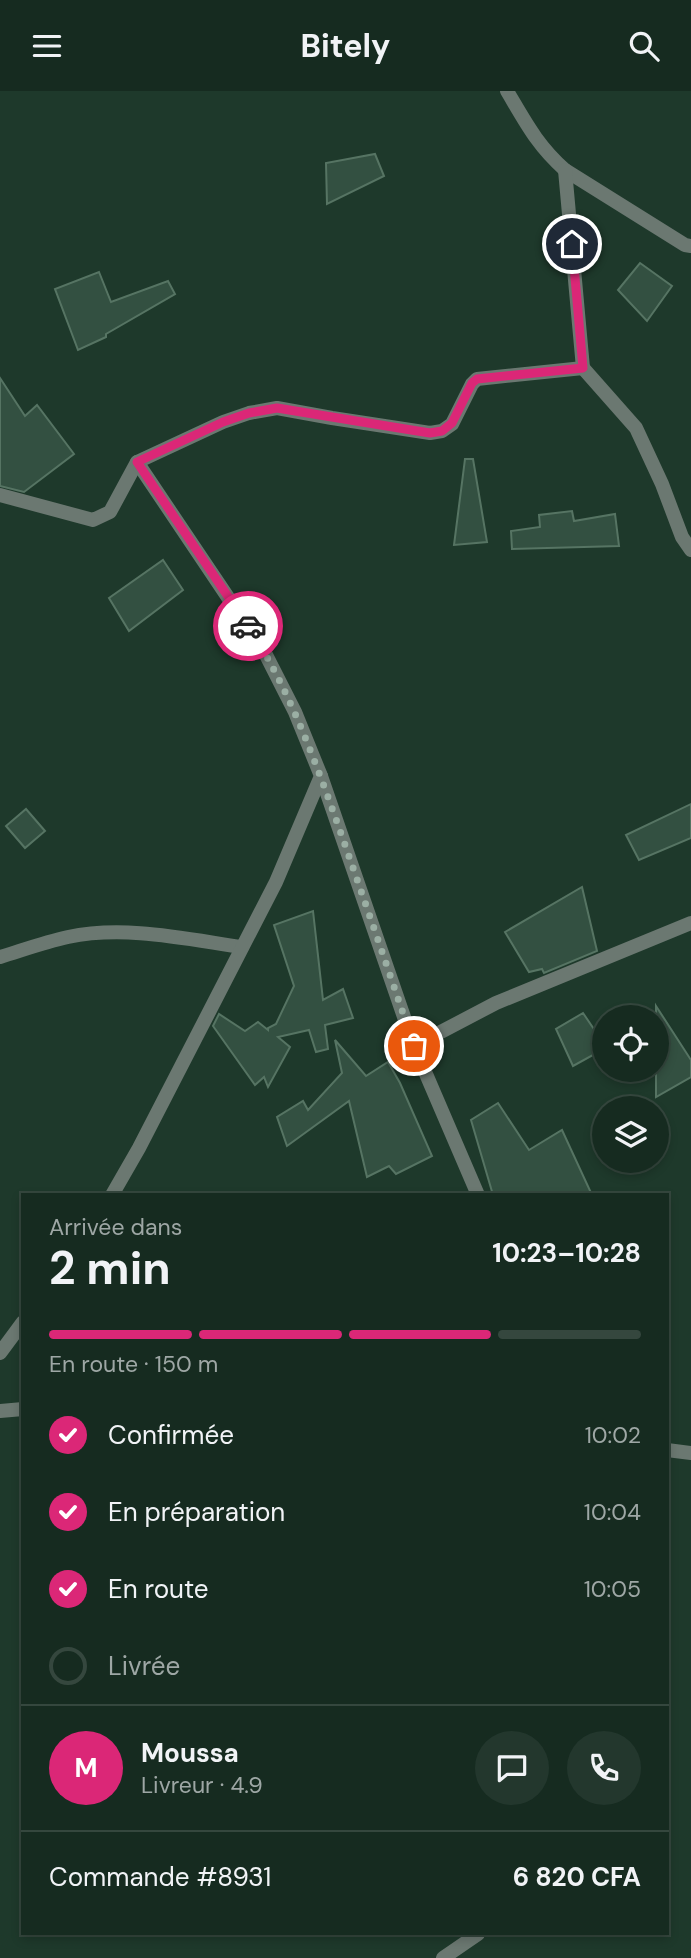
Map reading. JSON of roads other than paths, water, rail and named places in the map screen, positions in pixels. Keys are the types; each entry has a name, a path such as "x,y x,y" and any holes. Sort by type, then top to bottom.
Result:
{"street":[{"path":"507,91 536,141 565,170 685,245 691,246"},
{"path":"565,170 583,368 636,428 662,484 682,537 691,550"},
{"path":"0,495 93,520 110,512 137,462 223,422 249,413 277,408 430,433 442,431 452,423 472,383 477,379 583,368"},
{"path":"137,462 264,651 295,712 321,776 414,1046 477,1193"},
{"path":"113,1193 276,881 321,776"},
{"path":"414,1046 496,1003 691,923"},
{"path":"0,957 70,936 102,933 147,934 242,947"},
{"path":"0,1353 21,1325"},
{"path":"0,1411 21,1409"},
{"path":"669,1450 691,1454"},
{"path":"443,1958 477,1935"}]}
